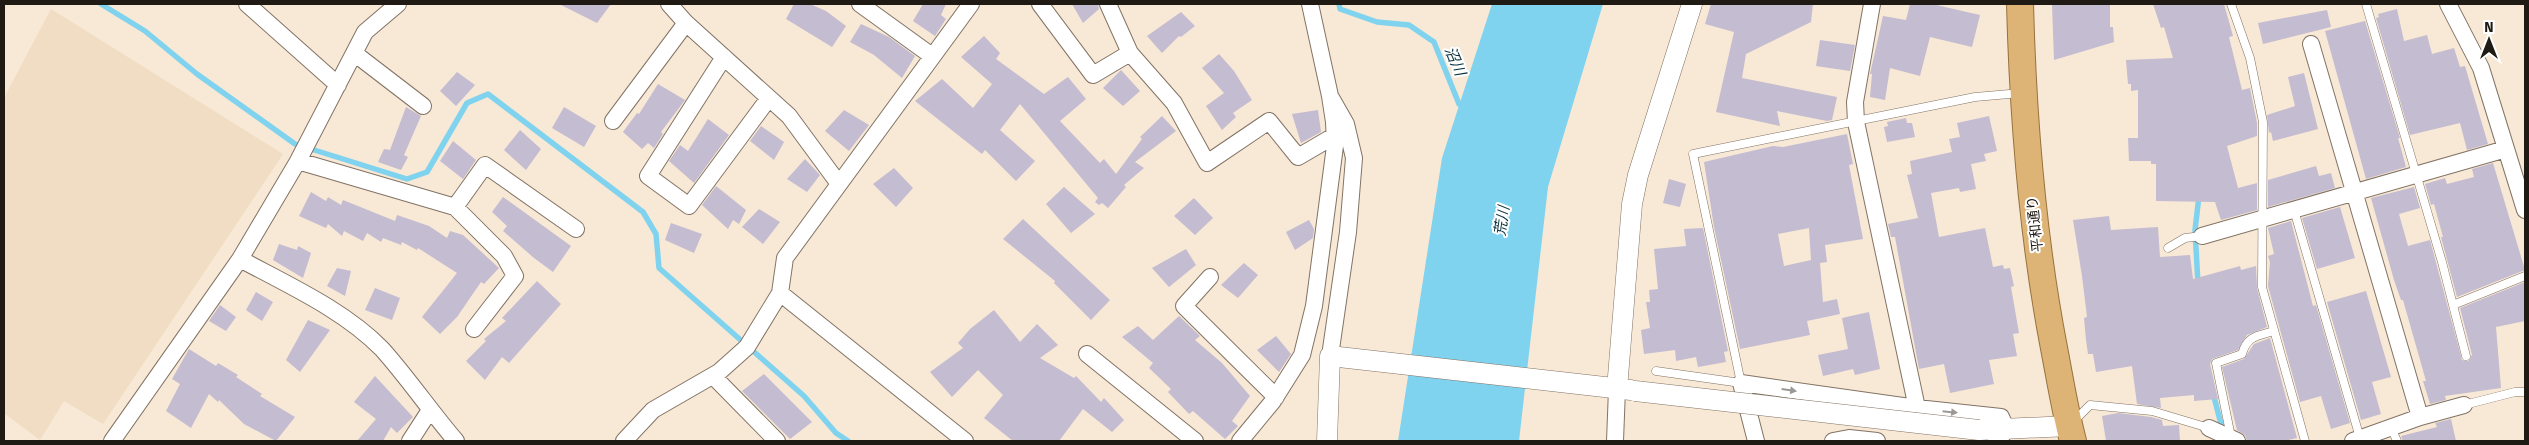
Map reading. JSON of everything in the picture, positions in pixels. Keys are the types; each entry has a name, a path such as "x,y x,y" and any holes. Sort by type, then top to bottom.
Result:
{"highway":[{"name":"平和通り","path":"2020,4 2023,93 2035,231 2071,434"}],"street":[{"path":"246,4 338,85"},
{"path":"669,4 686,23 789,116 839,184"},
{"path":"860,4 932,56"},
{"path":"624,441 653,410 713,376 751,341 780,294 785,258 970,4"},
{"path":"1040,4 1093,75 1130,54"},
{"path":"1108,4 1130,54 1174,103 1207,163 1269,121 1298,157 1334,136"},
{"path":"1240,441 1276,397 1302,355 1314,306 1334,136 1330,96 1310,4"},
{"path":"1615,441 1632,204 1638,174 1692,4"},
{"path":"1872,4 1856,102 1856,122 1917,408"},
{"path":"2448,4 2481,68 2525,210"},
{"path":"112,441 240,259 299,160 365,32 392,5"},
{"path":"613,121 686,23"},
{"path":"2310,44 2420,417"},
{"path":"354,53 423,106"},
{"path":"724,58 648,176 688,206 769,98"},
{"path":"1328,441 1339,357 1354,158 1346,124 1330,96"},
{"path":"2201,236 2506,149"},
{"path":"299,160 455,207 504,256 515,276 474,329"},
{"path":"455,207 485,165 576,229"},
{"path":"240,259 304,294 350,323 381,349 456,441"},
{"path":"1210,277 1184,306 1276,397"},
{"path":"780,294 965,441"},
{"path":"1087,354 1195,441"},
{"path":"1339,357 1979,430 2001,436 2071,434"},
{"path":"713,376 769,439"},
{"path":"1756,441 1741,383 1917,408 2001,417 2001,436"},
{"path":"2356,440 2394,434 2420,417 2464,405"},
{"path":"410,441 430,410"},
{"path":"2209,428 2234,440"},
{"path":"1833,441 1849,438 1877,441"}],"lane":[{"path":"2231,4 2250,58 2262,122 2262,287 2305,441"},
{"path":"2366,4 2466,356"},
{"path":"1656,371 1741,383 1693,154 1975,97 2023,93"},
{"path":"2294,210 2356,440"},
{"path":"2168,248 2185,238 2201,236"},
{"path":"2453,305 2525,276"},
{"path":"2234,440 2216,362 2242,354 2245,344 2250,337 2274,331"},
{"path":"2464,405 2514,392 2525,392"},
{"path":"2071,434 2090,405 2152,410 2209,428"}],"shaded area":[{"path":"51,9 283,154 103,424 64,401 40,440 4,413 4,98"}],"water":[{"name":"荒川","path":"1492,4 1603,4 1548,187 1519,441 1398,441 1442,158"}],"building":[{"path":"559,4 611,4 597,23"},
{"path":"794,4 810,4 826,11 846,26 832,47 786,19"},
{"path":"923,4 946,4 941,15 946,19 935,36 913,21"},
{"path":"1072,4 1098,4 1099,9 1083,23"},
{"path":"1711,4 1813,4 1811,22 1746,54 1742,78 1837,97 1832,120 1827,121 1777,111 1780,126 1716,112 1734,32 1705,24"},
{"path":"1910,4 1932,4 1980,15 1972,47 1930,37 1920,76 1890,68 1885,100 1870,97 1872,74 1870,74 1883,16 1906,20"},
{"path":"2052,4 2110,4 2110,27 2113,27 2114,42 2054,60"},
{"path":"2153,4 2224,4 2233,36 2229,37 2242,90 2250,88 2257,123 2257,136 2227,146 2238,188 2257,183 2257,210 2221,220 2215,202 2156,201 2156,164 2151,164 2151,161 2129,161 2128,138 2138,138 2138,90 2131,91 2131,84 2128,84 2126,60 2173,58 2164,27 2161,28"},
{"path":"2397,9 2404,41 2427,35 2432,54 2454,48 2460,67 2465,66 2488,144 2467,150 2460,123 2410,135 2376,18 2379,17 2378,14"},
{"path":"2327,10 2331,27 2263,44 2258,23"},
{"path":"1181,12 1195,26 1181,37 1179,36 1162,53 1147,36"},
{"path":"2365,21 2400,138 2398,138 2406,167 2366,179 2325,31"},
{"path":"861,24 889,37 915,56 902,78 874,55 850,42"},
{"path":"984,36 1000,53 996,59 1044,94 1068,77 1086,99 1060,121 1100,163 1104,159 1116,174 1142,139 1140,137 1162,116 1176,131 1135,162 1144,168 1124,185 1126,187 1108,208 1102,203 1099,205 1095,202 1098,198 1020,104 1000,130 1035,161 1016,181 985,150 982,154 915,101 942,79 973,108 992,84 961,57"},
{"path":"1820,40 1855,45 1850,71 1816,66"},
{"path":"1219,54 1234,71 1252,100 1233,113 1236,117 1222,130 1206,106 1224,93 1202,68"},
{"path":"1121,70 1140,91 1123,106 1103,88"},
{"path":"457,72 475,85 456,106 440,91"},
{"path":"2304,73 2318,129 2273,141 2271,132 2269,133 2267,115 2295,106 2288,77"},
{"path":"658,84 685,100 661,132 663,134 654,148 648,143 642,149 623,132 637,113 639,114"},
{"path":"406,107 421,116 404,155 408,157 401,170 378,162 384,149 390,150"},
{"path":"564,107 596,126 584,147 552,128"},
{"path":"844,110 869,125 849,151 825,131"},
{"path":"1318,110 1321,132 1301,143 1292,114"},
{"path":"1989,116 1997,151 1984,154 1986,161 1971,164 1976,189 1960,192 1959,188 1931,193 1939,237 1985,228 1993,267 2003,265 2004,269 2010,268 2014,286 2011,287 2019,333 2013,334 2017,356 1989,360 1994,384 1950,393 1944,364 1919,369 1895,237 1891,237 1888,224 1918,218 1907,175 1912,174 1910,161 1952,152 1949,139 1960,137 1957,123"},
{"path":"1906,118 1907,123 1912,123 1915,137 1887,142 1884,127 1888,126 1887,122"},
{"path":"708,119 729,135 694,183 669,161 680,145 688,151"},
{"path":"761,126 784,142 774,160 750,141"},
{"path":"520,130 541,149 526,170 504,150"},
{"path":"1847,134 1853,164 1849,165 1863,239 1825,245 1827,262 1820,263 1823,302 1837,299 1840,314 1807,321 1810,335 1740,349 1714,227 1704,162 1773,146 1783,147","holes":["1809,228 1811,260 1784,266 1778,234"]},
{"path":"453,141 476,160 463,179 440,161"},
{"path":"805,159 820,175 807,192 787,179"},
{"path":"2493,163 2525,270 2457,297 2434,204 2431,205 2425,184 2445,178 2447,184 2474,177 2472,169"},
{"path":"2316,166 2319,176 2331,173 2335,188 2268,207 2268,180"},
{"path":"894,168 913,188 896,207 873,184"},
{"path":"1669,179 1686,184 1680,207 1663,203"},
{"path":"716,186 746,210 739,224 733,220 728,229 702,205"},
{"path":"1064,187 1095,214 1071,233 1046,204"},
{"path":"2414,187 2420,208 2399,214 2408,246 2430,240 2462,360 2468,361 2472,355 2460,308 2525,282 2525,321 2496,327 2501,388 2445,396 2446,400 2430,404 2423,381 2426,381 2403,300 2401,300 2394,280 2371,198"},
{"path":"311,192 326,201 328,197 341,205 343,200 395,221 397,215 429,226 447,238 450,231 463,235 499,268 484,284 481,282 457,317 440,334 422,317 457,273 418,248 417,250 402,242 401,245 383,238 381,242 367,233 363,241 344,231 342,236 328,224 326,228 299,216"},
{"path":"503,197 571,246 553,272 503,231 507,226 492,212"},
{"path":"1194,198 1213,218 1195,235 1174,216"},
{"path":"2340,207 2355,258 2317,269 2302,218"},
{"path":"759,209 780,222 763,244 742,227"},
{"path":"2109,216 2111,230 2158,227 2160,257 2190,255 2193,279 2240,266 2241,270 2256,266 2257,288 2267,327 2247,335 2238,350 2212,359 2210,364 2218,399 2194,401 2194,395 2160,398 2161,408 2137,404 2132,366 2096,372 2093,354 2088,354 2084,318 2087,317 2073,220"},
{"path":"1023,219 1110,300 1091,320 1054,283 1055,281 1003,239"},
{"path":"1309,220 1314,229 1313,238 1295,250 1286,232"},
{"path":"2291,221 2313,306 2316,305 2350,423 2331,429 2321,396 2300,402 2268,286 2270,262 2268,256 2274,254 2268,228"},
{"path":"671,223 702,234 694,253 665,240"},
{"path":"1703,228 1728,351 1724,352 1726,362 1698,367 1696,357 1676,361 1675,350 1644,354 1641,330 1650,328 1646,302 1650,302 1649,290 1658,289 1654,249 1686,246 1684,229"},
{"path":"279,244 297,250 298,246 311,253 303,278 273,260"},
{"path":"1186,249 1196,265 1169,287 1152,268"},
{"path":"1244,263 1258,275 1238,298 1221,285"},
{"path":"337,268 351,271 345,296 327,286"},
{"path":"537,281 561,304 509,363 502,357 485,380 466,361 486,341 484,339 506,321 502,318"},
{"path":"375,288 400,298 392,320 365,310"},
{"path":"2366,291 2391,377 2372,382 2381,414 2361,420 2327,302"},
{"path":"256,292 273,302 262,321 246,310"},
{"path":"220,305 236,317 226,331 209,321"},
{"path":"994,310 1020,342 1037,324 1058,345 1040,358 1074,378 1076,376 1101,402 1104,398 1124,420 1112,432 1083,409 1059,441 1013,441 984,418 1003,395 978,370 952,397 930,372 963,348 958,343 970,329"},
{"path":"1869,312 1880,369 1855,375 1853,369 1823,376 1818,355 1848,349 1842,318"},
{"path":"1179,316 1200,336 1195,340 1222,363 1250,396 1232,421 1238,426 1225,439 1193,411 1189,414 1168,392 1171,389 1149,368 1153,363 1122,337 1138,326 1153,340"},
{"path":"308,320 330,330 300,372 286,360"},
{"path":"1276,336 1291,354 1279,372 1257,350"},
{"path":"2270,338 2297,438 2284,441 2247,441 2245,435 2237,430 2222,367 2244,359 2254,344"},
{"path":"189,349 216,366 218,363 238,375 236,377 262,394 260,396 295,417 276,441 244,424 219,400 218,402 209,394 191,428 166,411 180,384 172,379"},
{"path":"764,374 812,422 790,439 742,391"},
{"path":"375,376 413,417 397,433 391,427 383,441 357,441 376,419 354,402"},
{"path":"2118,413 2162,420 2163,426 2179,425 2180,441 2106,441 2102,416"},
{"path":"2451,419 2456,441 2403,441 2401,436 2437,427 2435,423"}],"waterway":[{"path":"101,4 145,31 197,74 295,144 407,179 427,172 467,103 488,94 643,212 656,234 659,268 804,396 836,433 848,441"},
{"name":"沼川","path":"1339,4 1340,9 1377,22 1409,25 1434,42 1459,104 1465,108"},
{"path":"2198,284 2195,230 2199,196"},
{"path":"2213,393 2222,428"}]}
